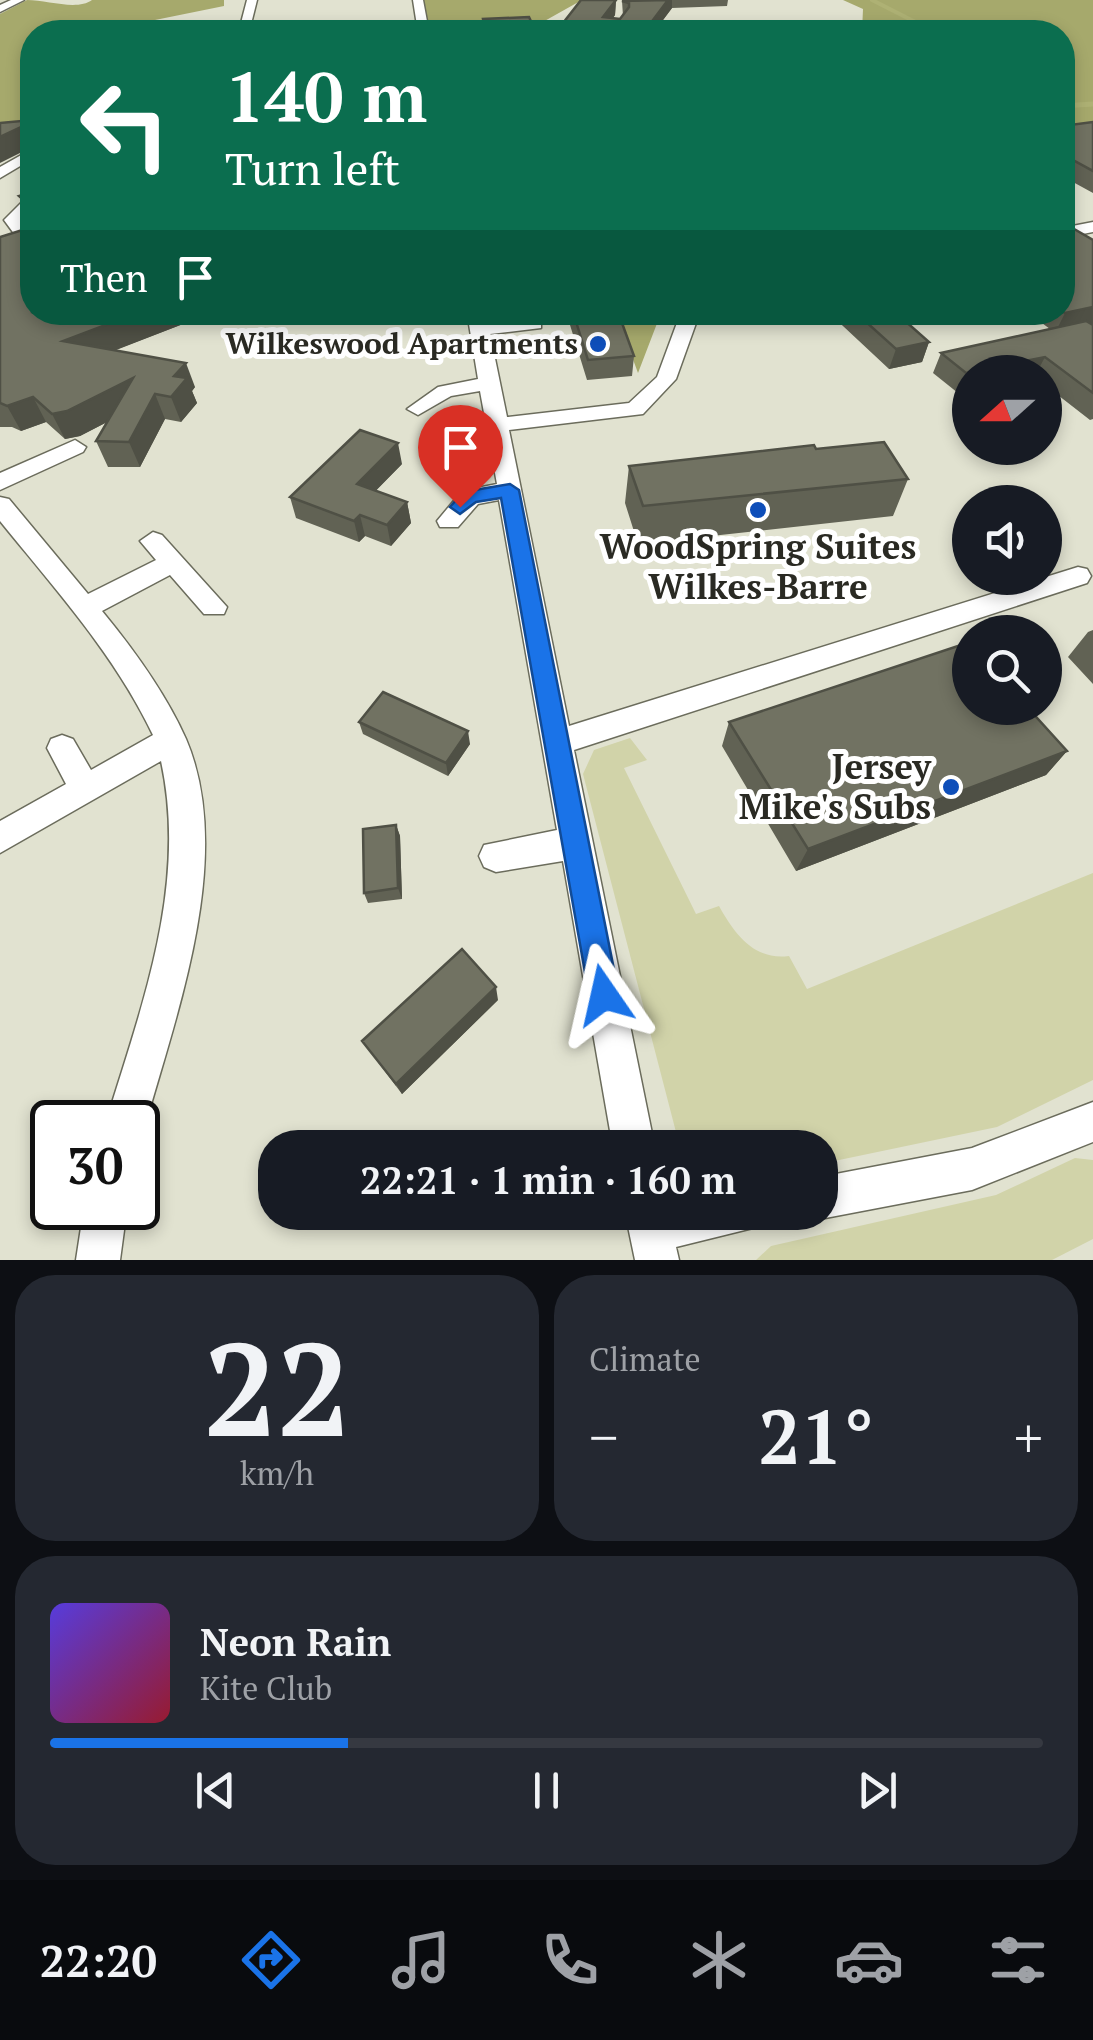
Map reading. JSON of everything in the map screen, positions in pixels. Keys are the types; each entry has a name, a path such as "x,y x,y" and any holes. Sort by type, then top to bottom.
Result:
{"street":[{"path":"0,10 19,0"},
{"path":"20,211 12,220 20,234"},
{"path":"479,325 630,1130"},
{"path":"497,426 635,410 666,379 686,325"},
{"path":"418,409 445,391 488,383"},
{"path":"0,482 74,446"},
{"path":"449,521 470,497 510,490"},
{"path":"0,505 150,697 171,740 188,813 184,892 167,976 132,1100"},
{"path":"154,541 214,606"},
{"path":"84,608 173,562"},
{"path":"558,743 1078,576"},
{"path":"0,838 171,740"},
{"path":"62,748 85,789"},
{"path":"496,856 574,843"},
{"path":"838,1195 972,1170 1090,1127"},
{"path":"98,1260 103,1230"}],"green space":[{"path":"27,0 70,5 92,0 224,0 224,6 155,20 20,20 20,129 0,131 0,14"},
{"path":"423,0 582,0 546,20 427,20"},
{"path":"843,0 1093,0 1093,134 1075,136 1075,20 863,20 863,9"},
{"path":"620,325 656,325 638,373"},
{"path":"630,738 647,760 624,768 696,914 719,906 746,943 765,954 789,956 807,989 1093,873 1093,1080 997,1127 838,1160 838,1130 675,1130 583,774 594,750"},
{"path":"1075,1158 1093,1160 1093,1239 1052,1260 756,1260 771,1246 996,1195"}],"building":[{"path":"581,0 616,0 603,17 620,19 629,7 629,3 622,1 668,0 653,20 565,20"},
{"path":"529,17 530,20 483,20"},
{"path":"20,121 20,128 0,137 0,123"},
{"path":"1093,122 1093,171 1075,161 1075,124"},
{"path":"1075,230 1093,240 1093,307 1075,311"},
{"path":"20,231 20,325 105,325 63,341 186,363 174,376 187,378 171,397 155,394 129,442 96,441 133,378 67,411 52,414 33,397 7,406 0,403 0,237"},
{"path":"1086,321 1093,325 1093,393 1062,370 1062,355 952,355 952,362 941,353 1068,325"},
{"path":"577,325 623,325 634,356 588,360"},
{"path":"869,325 910,325 929,342 896,349"},
{"path":"360,430 398,443 357,484 407,502 387,525 360,515 354,521 290,497"},
{"path":"884,442 908,479 643,506 629,466 814,445 816,449"},
{"path":"952,648 952,725 1043,725 1067,751 808,849 729,722"},
{"path":"383,692 468,731 446,763 359,722"},
{"path":"396,825 398,888 364,893 363,829"},
{"path":"462,949 496,987 396,1084 362,1041"}],"waterway":[{"path":"872,0 911,20"},
{"path":"1075,105 1093,104"}],"place":[{"name":"Wilkeswood Apartments","path":"598,344"},
{"name":"WoodSpring Suites Wilkes-Barre","path":"758,510"},
{"name":"Jersey Mike's Subs","path":"951,787"}],"route":[{"path":"460,507 470,497 510,490 604,995"}]}
